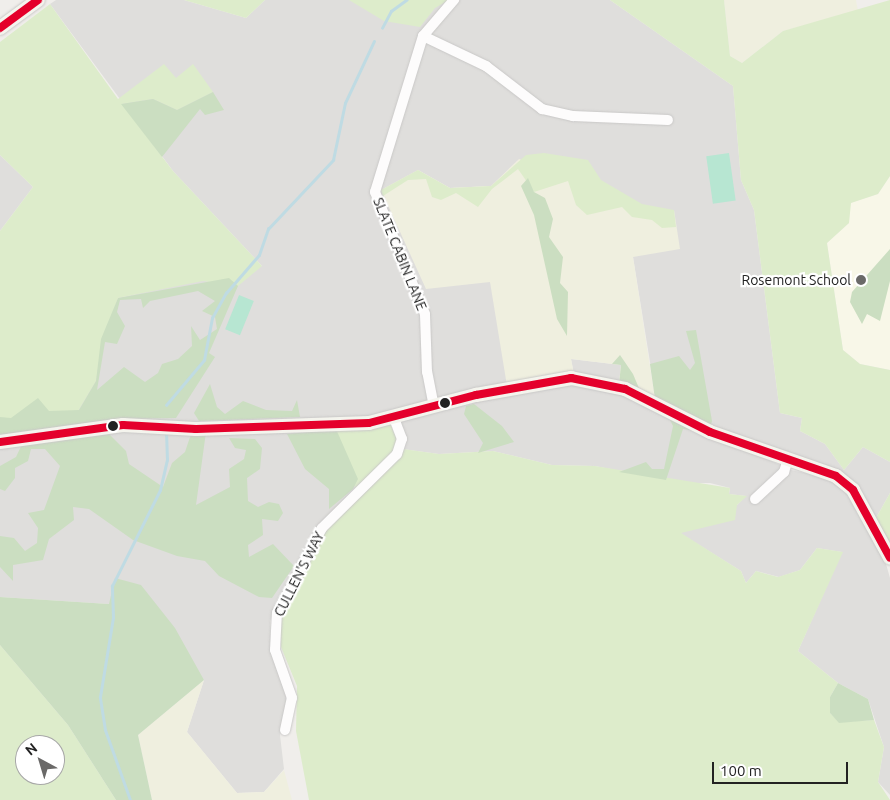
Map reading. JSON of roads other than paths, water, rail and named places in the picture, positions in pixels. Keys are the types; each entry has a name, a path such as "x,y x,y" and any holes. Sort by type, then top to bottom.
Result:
{"street":[{"path":"0,28 38,0"},
{"name":"SLATE CABIN LANE","path":"434,407 424,342 425,314 375,192 423,36 454,0"},
{"path":"423,36 486,66 542,109 573,116 668,120"},
{"path":"0,442 123,425 275,428 394,418 434,407 571,378 604,383 787,462 836,476 849,486 890,558"},
{"name":"CULLEN'S WAY","path":"285,730 292,698 275,650 277,613 322,528 397,454 402,439 394,418"},
{"path":"755,499 784,472 787,462"}],"waterway":[{"path":"382,28 391,11 406,0"},
{"path":"166,405 204,360 212,318 226,293 259,255 268,229 333,160 345,103 374,41"},
{"path":"130,800 105,730 100,697 113,618 112,586 160,490 167,460 166,432"}],"place":[{"name":"Rosemont School","path":"861,280"}]}
